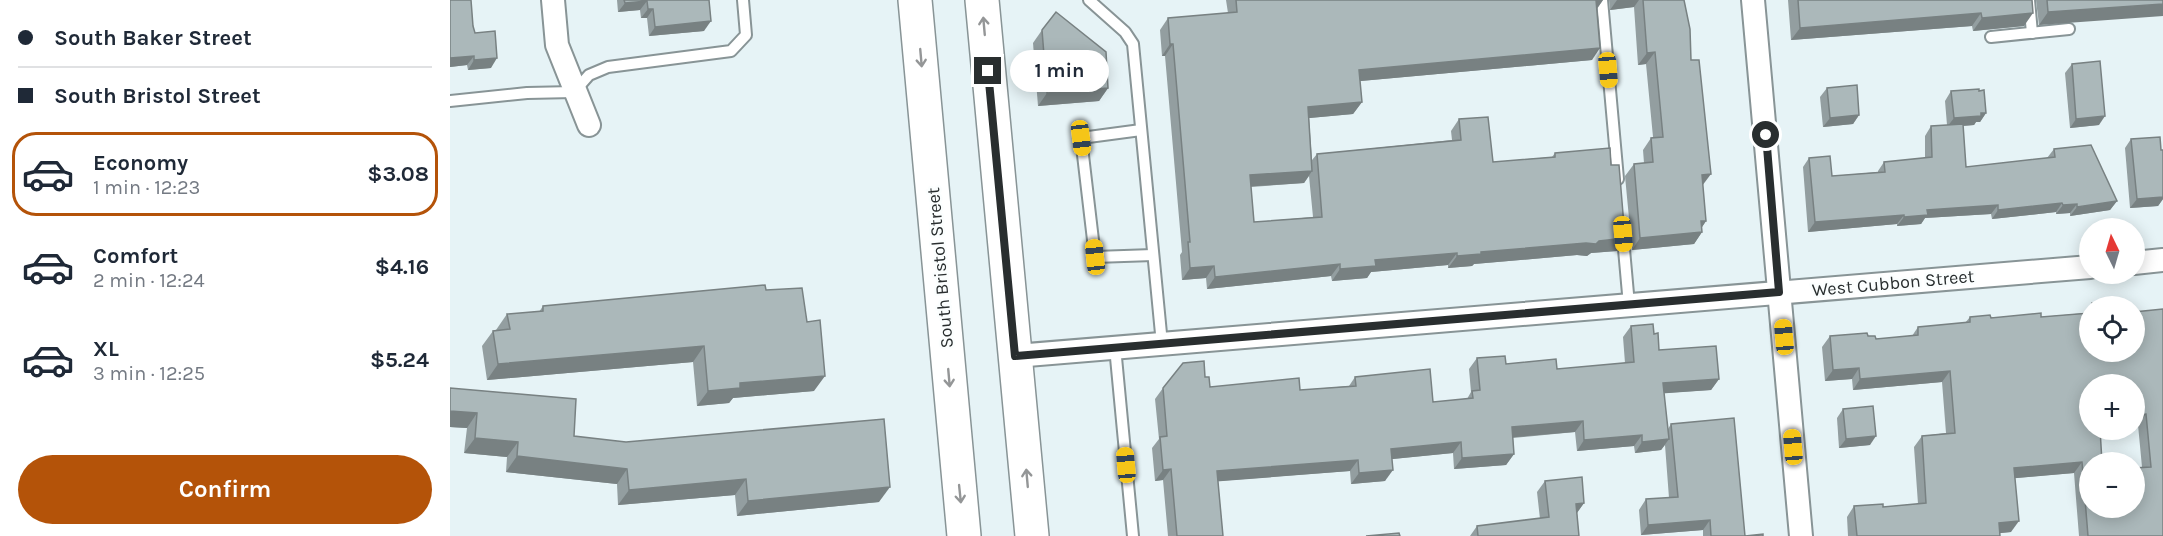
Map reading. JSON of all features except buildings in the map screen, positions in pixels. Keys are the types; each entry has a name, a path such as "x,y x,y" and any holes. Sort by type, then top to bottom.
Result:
{"main road":[{"name":"South Bristol Street","path":"915,0 964,536"},
{"path":"982,0 1032,536"}],"street":[{"path":"553,0 557,45 589,125"},
{"path":"1753,0 1802,536"},
{"path":"2145,262 2163,260"},
{"name":"West Cubbon Street","path":"1015,356 2079,268"}],"lane":[{"path":"450,101 527,93 574,92 589,75 608,67 731,51 746,35 743,0"},
{"path":"1089,0 1125,32 1133,44 1162,344"},
{"path":"1602,0 1619,187"},
{"path":"2029,0 2032,33"},
{"path":"1991,37 2069,29"},
{"path":"1141,130 1081,138 1095,257 1153,255"},
{"path":"1621,211 1629,304"},
{"path":"1115,347 1133,536"}],"route":[{"path":"988,71 1015,356 1779,292 1766,135"}]}
